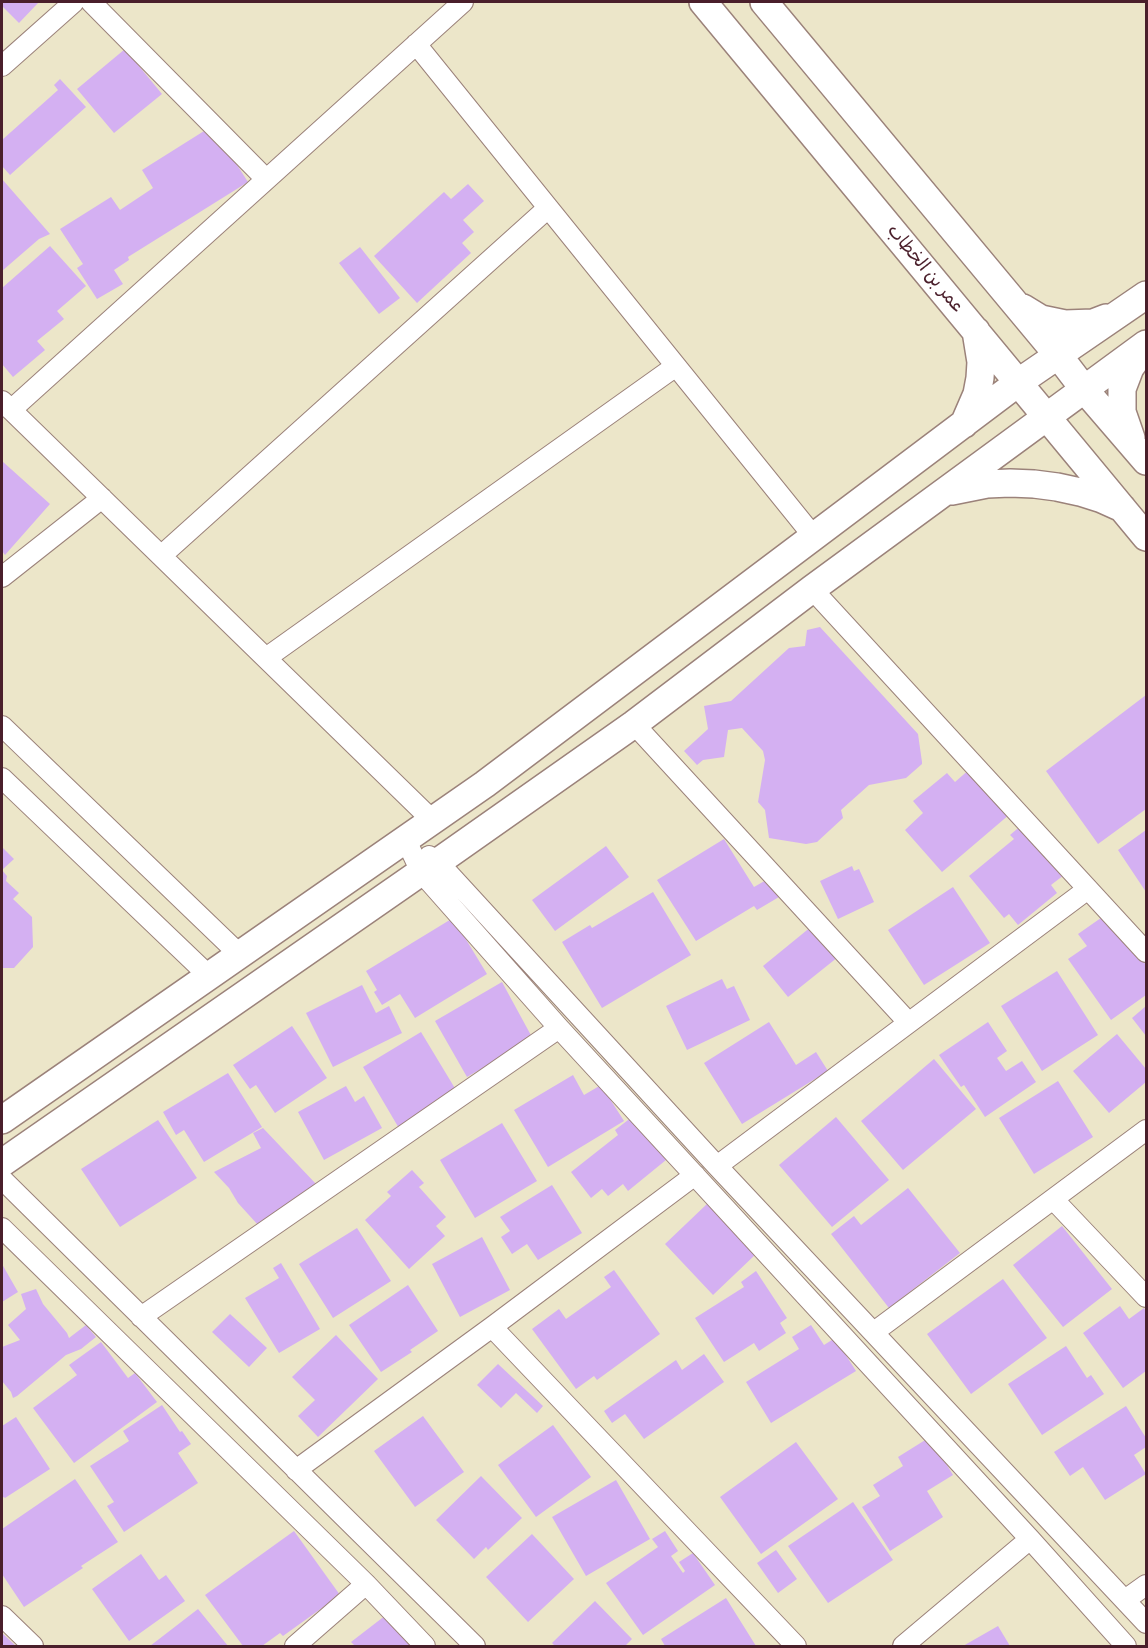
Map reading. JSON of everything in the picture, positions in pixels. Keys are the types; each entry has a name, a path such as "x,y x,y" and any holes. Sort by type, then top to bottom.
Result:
{"main road":[{"name":"عمر بن الخطاب","path":"703,2 1146,537"},
{"path":"764,2 1017,305 1084,389 1140,453"},
{"path":"2,1120 507,767 1019,382 1146,295"},
{"path":"1017,305 1041,320 1065,324 1092,323 1120,313"},
{"path":"964,424 974,402 980,378 980,354 976,330"},
{"path":"2,1163 634,724 812,589 1146,345"},
{"path":"1140,453 1122,412 1122,389 1130,368 1146,345"},
{"path":"942,494 987,484 1034,484 1080,492 1123,508"},
{"path":"507,767 531,796"}],"street":[{"path":"2,66 74,2"},
{"path":"92,2 266,179"},
{"path":"432,820 6,405 266,179 463,2"},
{"path":"416,44 814,537"},
{"path":"161,556 548,208"},
{"path":"266,658 676,366"},
{"path":"2,577 102,498"},
{"path":"812,589 1146,952"},
{"path":"634,724 908,1022"},
{"path":"2,726 240,955"},
{"path":"2,778 209,976"},
{"path":"405,838 559,1028 1030,1539 1125,1646"},
{"path":"430,867 717,1166 1146,1623"},
{"path":"717,1166 1088,889"},
{"path":"141,1317 559,1028"},
{"path":"874,1332 1146,1130"},
{"path":"296,1470 695,1175"},
{"path":"2,1179 476,1647"},
{"path":"1053,1199 1146,1297"},
{"path":"2,1228 366,1584 425,1647"},
{"path":"492,1327 796,1646"},
{"path":"903,1647 1030,1539"},
{"path":"295,1647 366,1584"},
{"path":"1125,1600 1146,1585"},
{"path":"2,1616 33,1647"}],"building":[{"path":"2,2 39,2 19,23 2,6"},
{"path":"125,49 162,94 114,133 77,89"},
{"path":"60,79 86,107 10,175 2,166 2,140 58,90 54,85"},
{"path":"212,126 248,182 128,257 129,260 114,270 123,284 97,299 77,268 83,264 60,229 111,197 120,210 153,188 142,170"},
{"path":"2,179 50,234 39,239 2,271"},
{"path":"468,184 484,201 463,220 474,232 462,243 471,253 417,303 374,256 444,192 451,199"},
{"path":"50,246 86,286 57,311 64,319 37,341 45,350 13,377 2,364 2,288"},
{"path":"360,247 400,298 379,314 339,263"},
{"path":"2,461 50,504 5,555 2,551"},
{"path":"820,627 918,734 922,764 906,778 869,785 841,810 843,818 817,842 806,844 769,838 765,810 758,802 765,760 763,751 742,728 728,730 724,757 703,760 697,765 684,751 708,729 704,706 731,701 789,648 805,646 807,630"},
{"path":"1146,695 1146,809 1098,844 1046,771"},
{"path":"971,768 1010,814 942,872 905,830 923,813 913,801 947,773 955,782"},
{"path":"1023,824 1064,875 1051,885 1057,893 1018,925 1009,914 1004,918 969,876 1014,839 1010,835"},
{"path":"1146,830 1146,892 1118,850"},
{"path":"724,839 754,887 768,879 779,897 757,910 754,906 696,941 657,880"},
{"path":"606,846 629,877 555,931 532,900"},
{"path":"2,847 14,859 2,870"},
{"path":"852,866 854,871 859,869 874,902 838,919 820,881"},
{"path":"2,870 7,876 6,881 19,893 13,899 32,917 33,947 14,968 2,968"},
{"path":"953,887 990,943 924,985 888,930"},
{"path":"653,892 691,955 602,1008 562,942 590,925 592,928"},
{"path":"1108,913 1146,965 1146,995 1111,1020 1068,959 1087,946 1078,934"},
{"path":"453,918 487,974 415,1018 400,994 382,1005 374,992 377,990 366,971"},
{"path":"812,926 838,957 788,997 763,966"},
{"path":"1057,971 1098,1035 1042,1071 1001,1006"},
{"path":"722,979 727,989 734,986 750,1020 687,1050 666,1006"},
{"path":"502,982 533,1039 467,1077 435,1021"},
{"path":"362,985 376,1013 389,1006 402,1033 333,1067 306,1013"},
{"path":"1146,1006 1146,1036 1132,1018"},
{"path":"769,1022 796,1065 816,1052 828,1071 742,1124 704,1063"},
{"path":"988,1022 1007,1051 997,1058 1006,1071 1022,1061 1036,1082 985,1117 964,1085 961,1087 939,1055"},
{"path":"292,1026 327,1078 275,1113 256,1085 250,1089 233,1065"},
{"path":"421,1032 459,1095 400,1130 363,1067"},
{"path":"1117,1034 1146,1069 1146,1082 1109,1113 1073,1071"},
{"path":"934,1059 976,1109 903,1170 861,1121"},
{"path":"228,1073 262,1127 204,1162 184,1130 176,1135 163,1112"},
{"path":"573,1075 584,1095 601,1085 624,1121 548,1167 514,1110"},
{"path":"1058,1081 1093,1137 1034,1174 999,1118"},
{"path":"346,1086 355,1102 364,1096 382,1128 324,1160 298,1112"},
{"path":"632,1117 666,1160 628,1191 623,1184 608,1196 602,1189 591,1198 571,1172 618,1135 615,1130"},
{"path":"836,1117 889,1180 832,1227 779,1165"},
{"path":"158,1120 197,1178 120,1227 81,1169"},
{"path":"502,1123 537,1181 475,1218 440,1160"},
{"path":"263,1128 316,1184 301,1198 258,1225 214,1172 261,1148 253,1133"},
{"path":"412,1170 424,1183 419,1187 446,1217 436,1226 445,1236 409,1269 365,1220 391,1196 387,1192"},
{"path":"552,1185 582,1233 538,1260 527,1244 512,1254 501,1237 510,1231 500,1217"},
{"path":"908,1188 960,1253 889,1308 831,1234 854,1216 861,1225"},
{"path":"708,1203 756,1254 713,1295 665,1244"},
{"path":"1062,1226 1112,1289 1063,1327 1013,1265"},
{"path":"357,1228 391,1281 333,1318 299,1264"},
{"path":"482,1237 510,1290 460,1317 432,1264"},
{"path":"281,1263 320,1329 279,1353 245,1298 279,1278 273,1268"},
{"path":"2,1264 18,1292 2,1302"},
{"path":"614,1270 660,1334 597,1380 594,1376 576,1389 532,1329 559,1309 566,1319 611,1287 604,1277"},
{"path":"756,1271 787,1318 780,1323 786,1333 759,1351 754,1343 724,1362 695,1318 744,1287 741,1282"},
{"path":"1003,1279 1047,1338 971,1394 927,1334"},
{"path":"408,1285 438,1331 410,1350 412,1352 381,1372 349,1325"},
{"path":"36,1289 43,1304 69,1338 86,1325 96,1337 81,1349 66,1355 13,1398 2,1381 2,1347 20,1340 8,1325 26,1309 21,1294"},
{"path":"1120,1306 1129,1319 1144,1308 1146,1312 1146,1371 1123,1388 1083,1333"},
{"path":"230,1314 267,1348 249,1367 212,1332"},
{"path":"811,1325 824,1345 835,1338 856,1371 771,1423 746,1382 799,1349 792,1337"},
{"path":"336,1335 378,1379 318,1437 298,1416 315,1400 292,1377"},
{"path":"101,1342 128,1378 135,1373 157,1402 74,1463 33,1408 77,1375 69,1365"},
{"path":"1066,1346 1087,1378 1091,1375 1104,1394 1042,1435 1008,1384"},
{"path":"704,1354 724,1382 644,1439 625,1414 612,1423 604,1411 676,1360 682,1370"},
{"path":"498,1364 543,1406 537,1413 516,1393 501,1408 477,1385"},
{"path":"162,1405 191,1444 178,1453 198,1483 124,1532 107,1506 114,1502 90,1466 129,1441 123,1431"},
{"path":"1126,1406 1146,1438 1146,1447 1134,1455 1146,1474 1105,1500 1083,1467 1070,1476 1054,1452"},
{"path":"423,1416 464,1472 415,1507 374,1451"},
{"path":"16,1417 50,1469 2,1498 2,1426"},
{"path":"553,1425 591,1477 536,1517 498,1465"},
{"path":"930,1437 953,1475 927,1491 943,1517 890,1551 862,1507 880,1496 873,1485 903,1466 898,1457"},
{"path":"796,1442 838,1499 761,1554 720,1497"},
{"path":"481,1476 522,1518 488,1550 486,1547 474,1559 436,1520"},
{"path":"75,1479 118,1542 24,1607 2,1574 2,1529"},
{"path":"616,1480 650,1539 586,1576 552,1517"},
{"path":"853,1502 893,1560 828,1603 788,1546"},
{"path":"294,1531 340,1595 283,1636 280,1633 262,1646 243,1646 205,1595"},
{"path":"665,1531 678,1551 671,1556 683,1573 685,1571 679,1562 693,1553 715,1585 643,1635 606,1583 658,1547 652,1539"},
{"path":"532,1534 574,1579 528,1622 486,1577"},
{"path":"776,1550 797,1579 778,1593 757,1563"},
{"path":"141,1554 159,1580 166,1575 185,1601 129,1641 92,1589"},
{"path":"726,1598 756,1646 665,1646 661,1639"},
{"path":"595,1601 632,1639 625,1646 555,1646 552,1643"},
{"path":"198,1609 228,1646 150,1646"},
{"path":"386,1615 411,1646 355,1646 351,1642"},
{"path":"998,1626 1010,1646 963,1646"},
{"path":"2,1633 16,1646 2,1646"}]}
